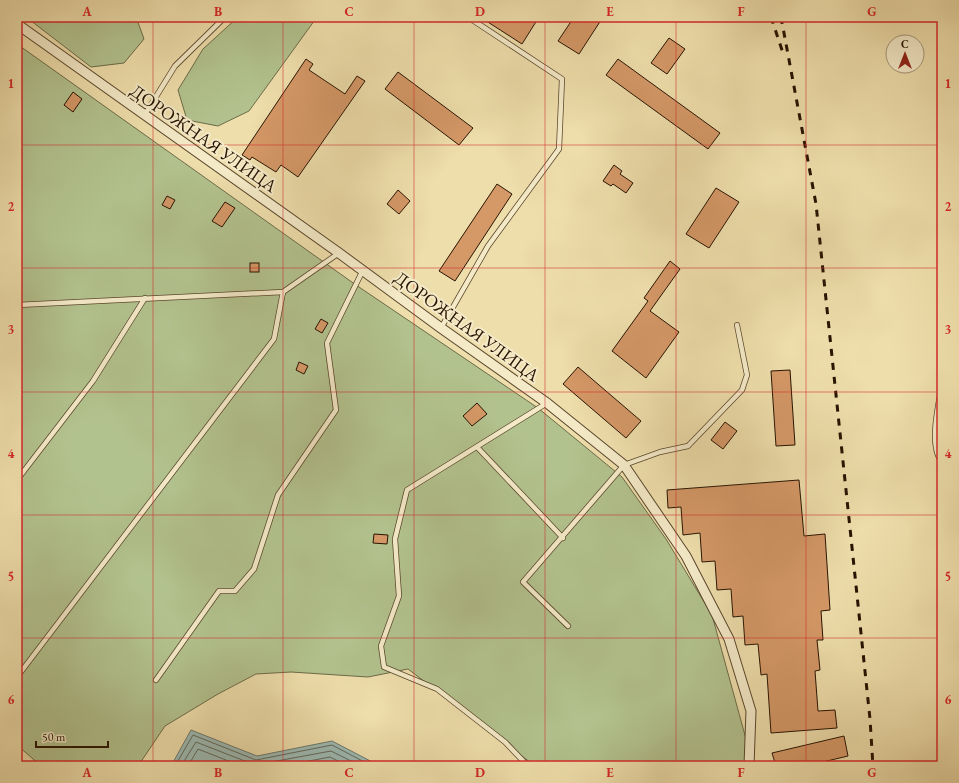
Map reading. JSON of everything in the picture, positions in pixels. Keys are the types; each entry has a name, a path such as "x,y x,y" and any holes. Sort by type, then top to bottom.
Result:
{"street":[{"name":"ДОРОЖНАЯ УЛИЦА","path":"17,24 547,403 624,465 686,556 729,639 751,711 749,766"}],"lane":[{"path":"144,116 175,66 225,17"},
{"path":"441,328 488,246 559,148 562,79 468,17"},
{"path":"17,305 283,292 339,253"},
{"path":"156,680 219,592 235,591 254,569 278,495 336,410 327,343 363,270"},
{"path":"17,677 274,339 283,292"},
{"path":"17,480 93,381 145,298"},
{"path":"568,626 523,582 624,465 660,452 688,446 742,390 747,375 737,325"},
{"path":"942,384 936,421 935,442 937,453 942,462"},
{"path":"528,766 505,742 437,689 384,667 381,646 399,596 394,539 408,490 547,403"},
{"path":"477,447 562,538"}],"green space":[{"path":"26,17 136,17 144,39 124,63 91,67"},
{"path":"238,17 317,17 249,111 218,126 187,120 178,90 203,49"},
{"path":"17,44 356,285 538,408 622,477 666,539 712,615 746,739 746,766 535,766 408,669 368,677 291,672 256,674 218,694 165,726 138,766 41,766 17,745"}],"water":[{"path":"191,730 257,756 332,741 380,766 171,766"}],"building":[{"path":"480,17 539,17 522,44"},
{"path":"574,17 603,17 579,54 558,41"},
{"path":"669,38 685,49 667,74 651,63"},
{"path":"306,59 313,64 309,70 345,94 357,76 365,81 298,177 281,165 276,172 252,157 250,160 242,155"},
{"path":"618,59 720,133 708,149 606,75"},
{"path":"398,72 473,128 459,145 385,89"},
{"path":"73,92 82,99 73,112 64,105"},
{"path":"614,165 622,171 620,174 633,183 626,193 613,184 611,186 603,181"},
{"path":"497,184 512,194 455,281 439,271"},
{"path":"716,188 739,202 709,248 686,234"},
{"path":"398,190 410,201 399,214 387,204"},
{"path":"167,196 175,200 170,209 162,205"},
{"path":"225,202 235,208 222,227 212,221"},
{"path":"670,261 680,269 650,311 679,332 646,378 612,351 648,301 644,298"},
{"path":"250,263 259,263 259,272 250,272"},
{"path":"321,319 328,323 322,333 315,329"},
{"path":"299,362 308,366 304,374 296,370"},
{"path":"578,367 641,421 626,438 563,384"},
{"path":"790,370 795,445 776,446 771,371"},
{"path":"477,403 487,414 472,426 463,416"},
{"path":"725,422 737,431 723,449 711,440"},
{"path":"799,480 804,536 825,534 830,610 821,611 823,640 817,640 820,670 815,671 818,711 835,710 837,728 771,733 767,674 761,675 758,644 745,645 743,616 733,617 731,589 717,590 715,561 702,562 700,533 683,535 681,507 668,508 667,490"},
{"path":"374,534 388,535 387,544 373,543"},
{"path":"844,736 848,756 806,766 776,766 772,753"}],"railway":[{"path":"771,17 784,56"},
{"path":"781,17 816,204 870,719 873,766"}]}
